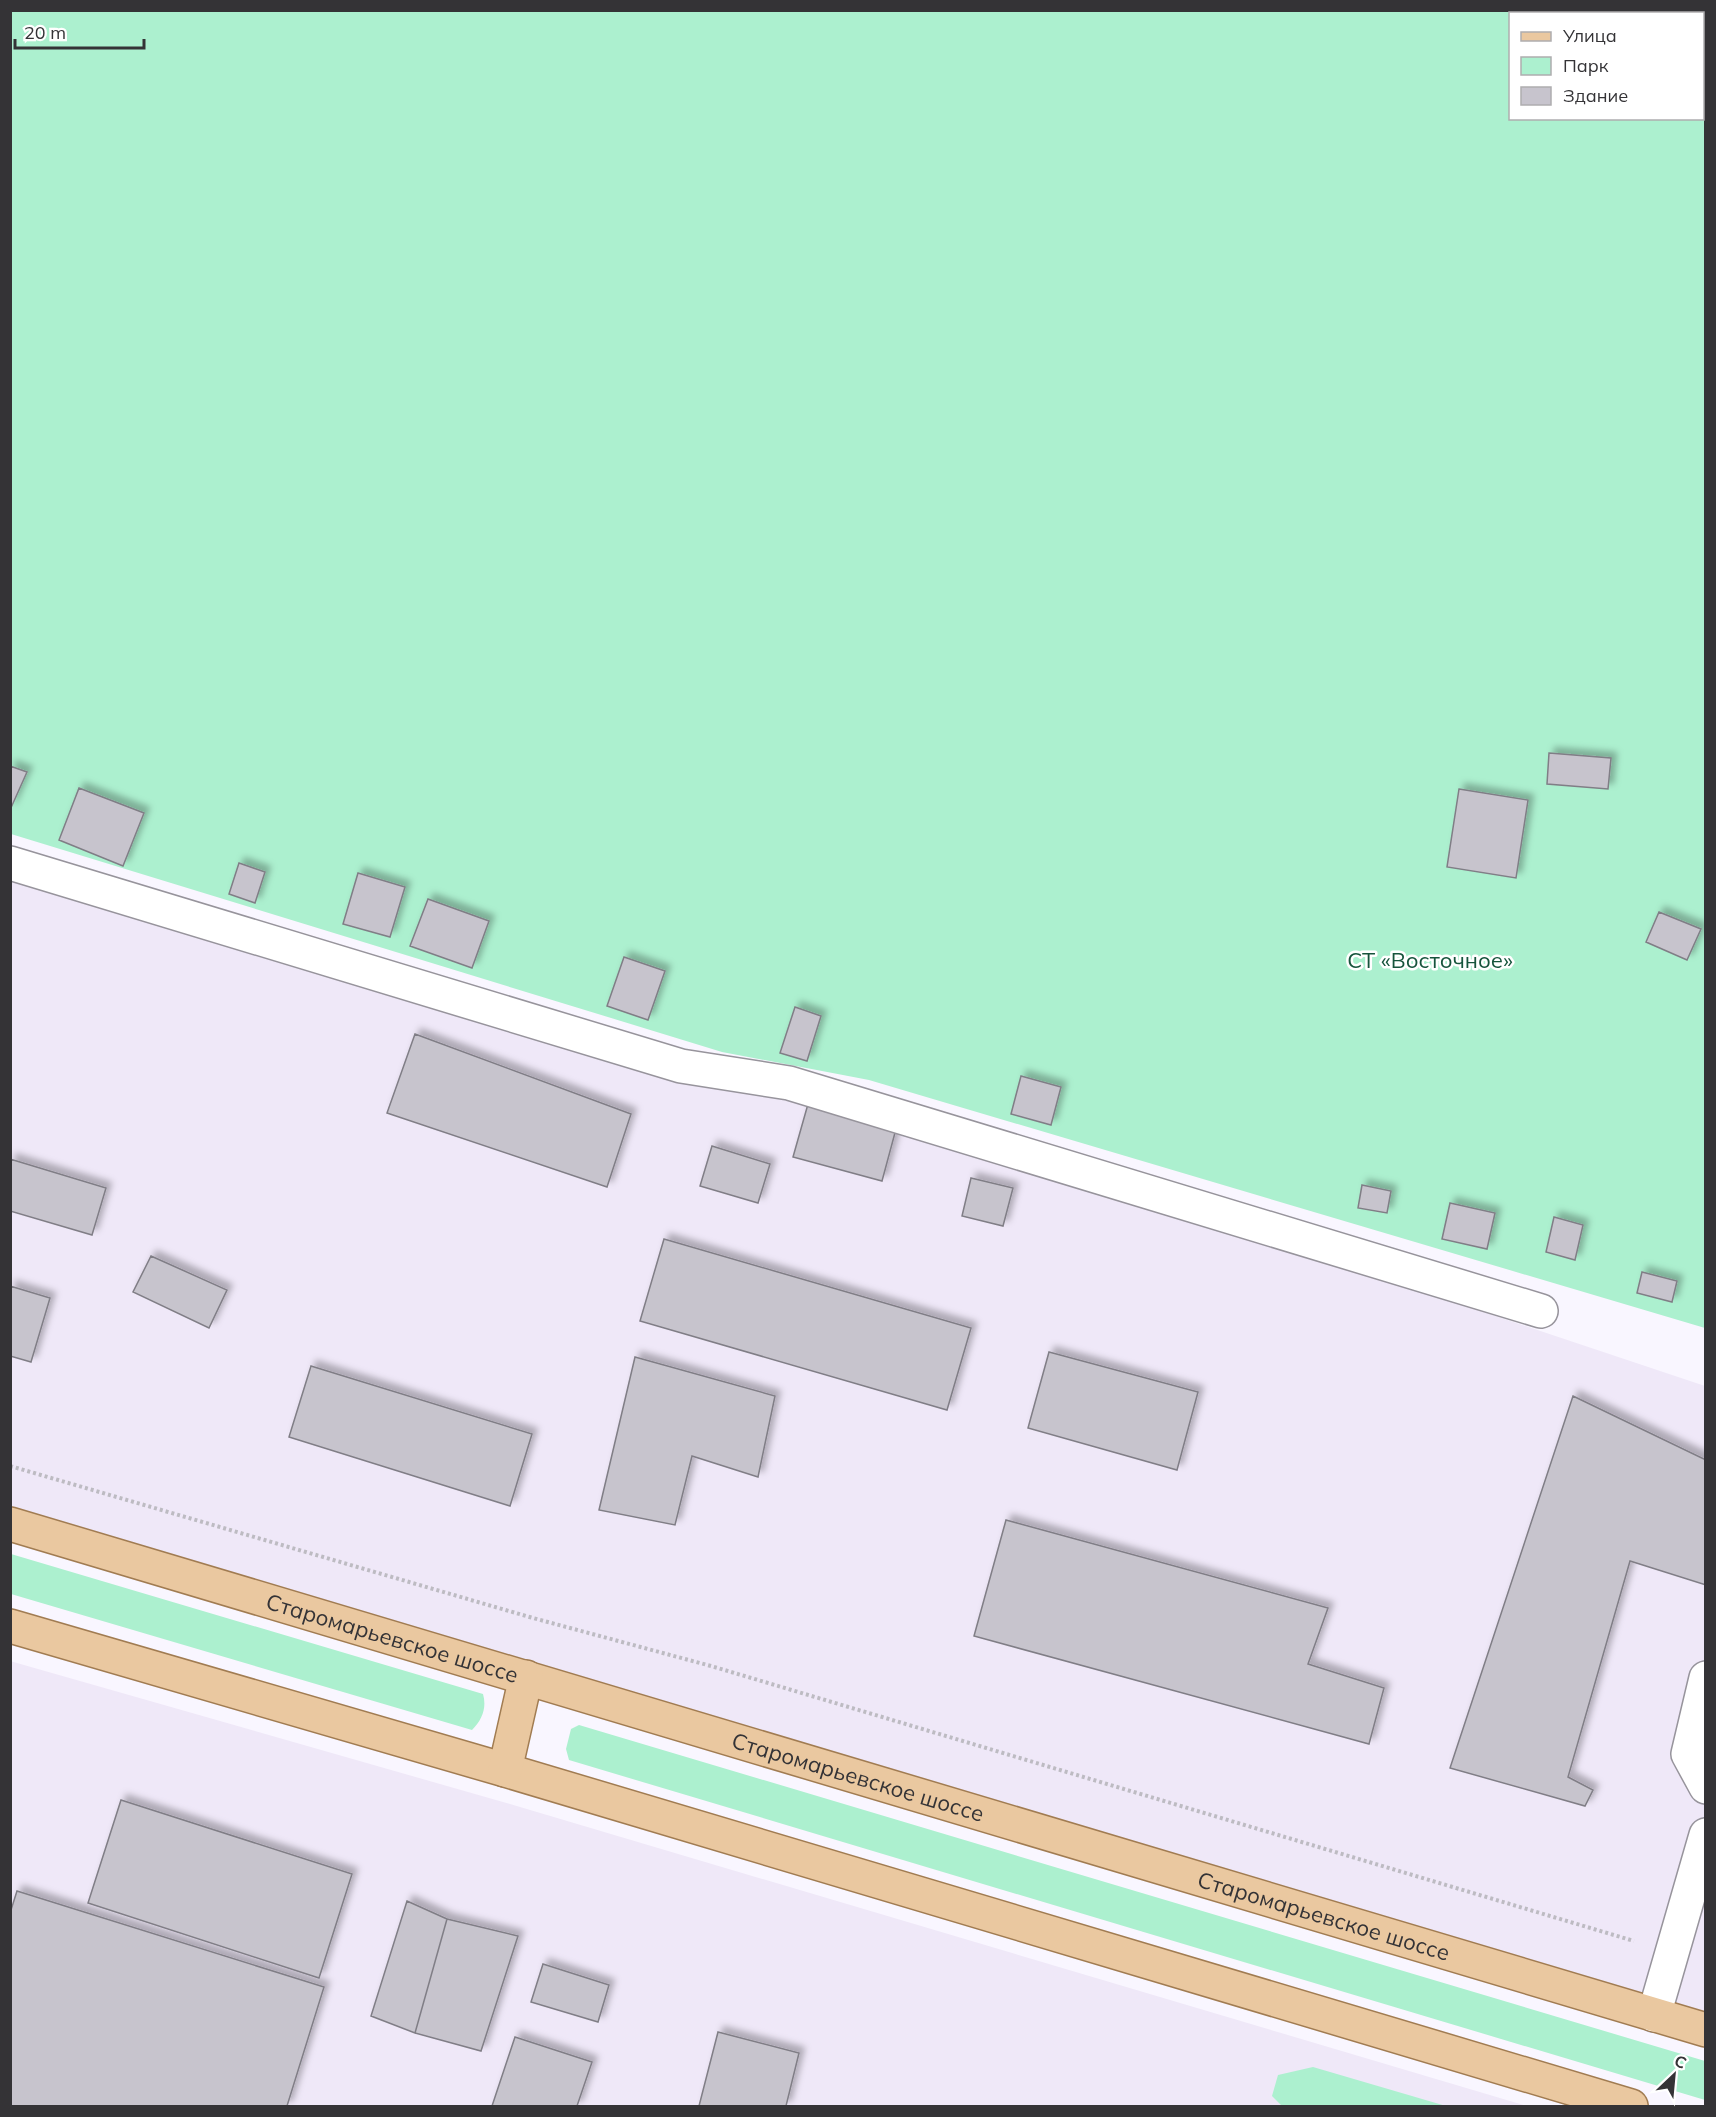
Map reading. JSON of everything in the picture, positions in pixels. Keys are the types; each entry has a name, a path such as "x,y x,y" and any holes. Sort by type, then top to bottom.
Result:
{"main road":[{"name":"Старомарьевское шоссе","path":"10,1524 1706,2030"},
{"path":"10,1626 505,1770 1631,2106"},
{"path":"505,1770 526,1677"}],"street":[{"path":"10,863 681,1066 800,1086 1540,1311"},
{"path":"1706,1678 1688,1754 1706,1787"},
{"path":"1654,2015 1706,1835"}],"path":[{"path":"10,1466 532,1618 711,1666 1673,1953"}],"shaded area":[{"path":"10,876 679,1083 790,1091 1040,1164 1705,1386 1705,2018 11,1512"},
{"path":"10,1661 510,1804 1527,2106 11,2106"}],"green space":[{"name":"СТ «Восточное»","path":"10,11 1705,11 1705,1328 869,1080 722,1052 11,834"},
{"path":"11,1554 483,1694 483,1714 472,1730 11,1594"},
{"path":"579,1725 1705,2061 1705,2100 569,1760 566,1749 571,1729"},
{"path":"1313,2067 1446,2106 1282,2106 1272,2096 1278,2075"}],"building":[{"path":"1549,753 1611,758 1608,789 1547,784"},
{"path":"10,766 27,772 10,810"},
{"path":"79,788 144,813 123,866 59,840"},
{"path":"1459,789 1528,800 1516,878 1447,867"},
{"path":"239,863 265,872 255,903 229,894"},
{"path":"358,873 405,887 390,937 343,924"},
{"path":"428,899 489,921 472,968 410,946"},
{"path":"1659,912 1701,929 1687,960 1646,942"},
{"path":"624,957 665,971 648,1020 607,1006"},
{"path":"795,1007 821,1016 807,1061 780,1053"},
{"path":"415,1034 631,1114 607,1187 387,1113"},
{"path":"1021,1076 1061,1087 1051,1125 1011,1114"},
{"path":"808,1104 896,1129 882,1181 793,1157"},
{"path":"712,1146 770,1164 758,1203 700,1186"},
{"path":"10,1159 106,1188 92,1235 10,1211"},
{"path":"971,1178 1013,1188 1003,1226 962,1216"},
{"path":"1362,1185 1391,1191 1387,1213 1358,1208"},
{"path":"1450,1203 1495,1213 1487,1249 1442,1239"},
{"path":"1554,1217 1583,1225 1575,1260 1546,1252"},
{"path":"664,1239 971,1328 947,1410 640,1321"},
{"path":"151,1256 227,1290 209,1328 133,1292"},
{"path":"1642,1272 1677,1281 1672,1302 1637,1293"},
{"path":"10,1286 50,1298 31,1362 10,1356"},
{"path":"1049,1352 1198,1392 1177,1470 1028,1428"},
{"path":"635,1357 775,1396 758,1477 692,1456 675,1525 599,1510"},
{"path":"311,1366 532,1434 510,1506 289,1437"},
{"path":"1573,1396 1706,1460 1706,1585 1630,1561 1568,1777 1593,1790 1585,1806 1450,1768"},
{"path":"1006,1520 1328,1608 1308,1664 1384,1688 1369,1744 974,1636"},
{"path":"121,1800 352,1874 319,1978 88,1903"},
{"path":"17,1891 324,1987 287,2106 10,2106 10,1913"},
{"path":"407,1901 447,1919 415,2033 371,2016"},
{"path":"447,1919 518,1936 481,2051 415,2033"},
{"path":"543,1964 609,1985 598,2022 531,2002"},
{"path":"718,2032 799,2053 786,2106 699,2106"},
{"path":"515,2037 592,2062 577,2106 492,2106"}]}
